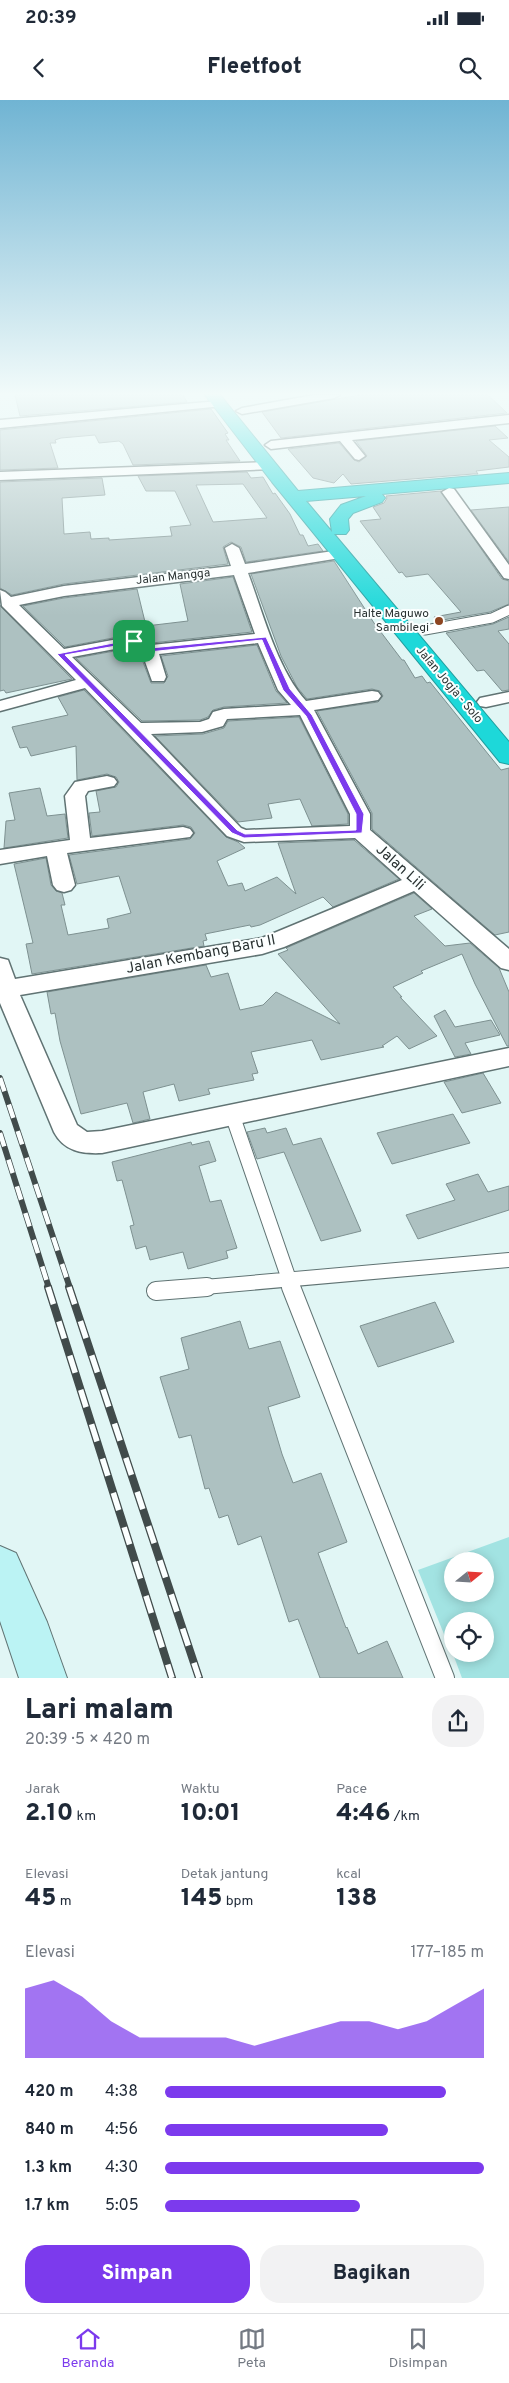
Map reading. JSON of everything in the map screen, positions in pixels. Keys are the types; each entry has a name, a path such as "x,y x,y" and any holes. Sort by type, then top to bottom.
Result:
{"highway":[{"path":"272,469 306,494 370,495 449,492 504,482"},
{"path":"306,494 338,490 370,495 504,482"},
{"name":"Jalan Jogja - Solo","path":"306,494 340,530 509,728"},
{"name":"Jalan Jogja - Solo","path":"306,494 340,554 509,757"},
{"path":"340,530 340,519 347,509 370,495"}],"street":[{"path":"0,476 190,469"},
{"path":"60,473 62,490"},
{"path":"449,492 509,575"},
{"path":"3,599 136,729 234,832 244,836 360,832 360,814 336,765 303,709 286,690 264,638 232,548"},
{"path":"490,550 509,548"},
{"name":"Jalan Mangga","path":"3,599 340,554"},
{"path":"61,654 134,641 149,650 264,638"},
{"path":"149,650 158,677"},
{"path":"0,706 88,682"},
{"path":"136,729 202,727 217,722 219,716 224,714 303,709 372,696"},
{"path":"486,702 509,697"},
{"path":"81,845 75,796 82,786 108,782"},
{"path":"0,857 183,832"},
{"name":"Jalan Lili","path":"360,832 415,882 509,962"},
{"path":"56,848 64,885"},
{"name":"Jalan Kembang Baru II","path":"3,977 262,946 276,942 415,882"},
{"path":"3,977 67,1132 83,1143 102,1142 509,1057"},
{"path":"0,1569 24,1622 43,1678"}],"lane":[{"path":"425,630 492,618 509,610"},
{"path":"232,1114 288,1278 445,1678"},
{"path":"156,1291 509,1260"}],"shaded area":[{"path":"509,1537 509,1678 462,1678 456,1662 494,1662 494,1612 444,1612 444,1634 418,1570 444,1561 444,1602 494,1602 494,1552 468,1552"}],"building":[{"path":"0,469 39,469 0,470"},
{"path":"305,469 495,469 476,471 478,474 351,484 343,474 334,483 313,478"},
{"path":"247,472 251,478 263,477 273,494 275,493 290,514 300,535 303,535 308,546 318,544 323,551 246,562 241,547 231,542 223,547 228,564 64,584 12,595 0,588 0,482 102,478 105,495 62,498 64,534 90,532 91,539 109,538 109,540 172,536 170,527 191,525 175,491 146,491 138,476","holes":["243,484 267,518 213,522 196,485"]},
{"path":"441,491 502,579 509,581 509,604 490,612 437,621 434,617 461,612 428,574 406,577 402,572 399,573 360,521 381,519 373,507 384,503 387,498 386,496"},
{"path":"509,507 509,562 471,510"},
{"path":"334,561 374,623 402,660 404,660 415,678 422,676 427,683 430,682 501,770 509,768 509,932 495,935 372,829 372,813 317,711 378,702 383,696 380,691 372,689 307,699 297,687 281,656 251,574"},
{"path":"233,577 252,632 152,643 134,634 65,647 23,606 64,598 137,589 146,626 188,621 180,584"},
{"path":"0,605 72,679 6,693 4,690 0,691"},
{"path":"509,617 509,629 498,631 509,644 509,690 502,691 484,670 477,671 446,633 493,624"},
{"path":"257,645 276,691 287,703 224,707 213,710 208,717 200,720 142,721 76,658 131,648 140,654 151,683 164,683 168,676 161,656"},
{"path":"84,690 226,837 238,842 245,848 217,861 228,886 242,883 245,891 277,877 296,894 278,843 354,840 399,879 333,907 323,897 260,925 251,927 250,925 205,934 207,940 203,941 204,946 32,974 26,944 33,943 14,864 46,858 51,885 56,891 62,893 65,905 61,905 68,935 109,928 107,919 131,913 119,876 77,884 69,855 190,839 195,833 191,827 183,825 92,836 89,813 100,812 96,791 116,787 119,782 116,777 107,774 77,780 76,746 31,756 27,747 20,748 12,727 68,715 58,697"},
{"path":"299,717 348,814 348,824 312,826 300,799 268,804 272,818 238,822 155,736 203,734 224,728 228,721"},
{"path":"40,788 47,816 65,814 68,838 4,848 6,821 15,820 9,793"},
{"path":"414,893 432,909 414,916 445,946 470,943 499,968 509,992 509,1046 507,1046 475,984 462,954 421,971 423,973 393,987 437,1036 409,1049 397,1036 382,1046 384,1047 321,1060 312,1040 251,1052 258,1073 252,1074 254,1080 208,1089 210,1094 179,1101 174,1084 143,1092 150,1119 133,1123 127,1103 81,1114 60,1041 55,1013 51,1014 47,992 206,965 211,977 228,973 240,1010 263,1005 276,992 340,1024 278,954 288,950 286,948"},
{"path":"445,1010 455,1027 491,1020 500,1035 465,1043 471,1054 455,1057 434,1016"},
{"path":"483,1073 501,1103 462,1113 444,1082"},
{"path":"453,1114 470,1143 392,1164 377,1133"},
{"path":"265,1128 267,1133 286,1128 293,1145 321,1138 361,1231 321,1241 284,1152 257,1159 247,1132"},
{"path":"209,1141 216,1161 199,1166 210,1202 221,1200 237,1248 226,1251 228,1258 188,1269 183,1252 150,1260 146,1246 136,1249 130,1226 134,1225 122,1180 117,1181 112,1162 191,1142 192,1145"},
{"path":"478,1174 488,1192 509,1186 509,1210 418,1239 406,1215 455,1200 446,1184"},
{"path":"435,1302 454,1342 378,1367 360,1326"},
{"path":"240,1321 249,1349 280,1341 300,1397 268,1407 293,1483 321,1473 347,1542 318,1553 346,1628 358,1654 387,1641 403,1678 320,1678 298,1619 289,1622 261,1536 238,1545 228,1515 219,1518 209,1488 205,1489 191,1435 179,1438 160,1377 189,1369 181,1338"}],"railway":[{"path":"0,1078 70,1288"},
{"path":"0,1133 49,1288"},
{"path":"48,1287 172,1678"},
{"path":"69,1287 199,1678"}],"place":[{"name":"Halte Maguwo Sambilegi","path":"439,621"}],"route":[{"path":"264,638 286,690 309,715 336,765 360,814 360,832 244,836 234,832 136,729 61,654 134,641 140,642 149,650 264,638"}]}
